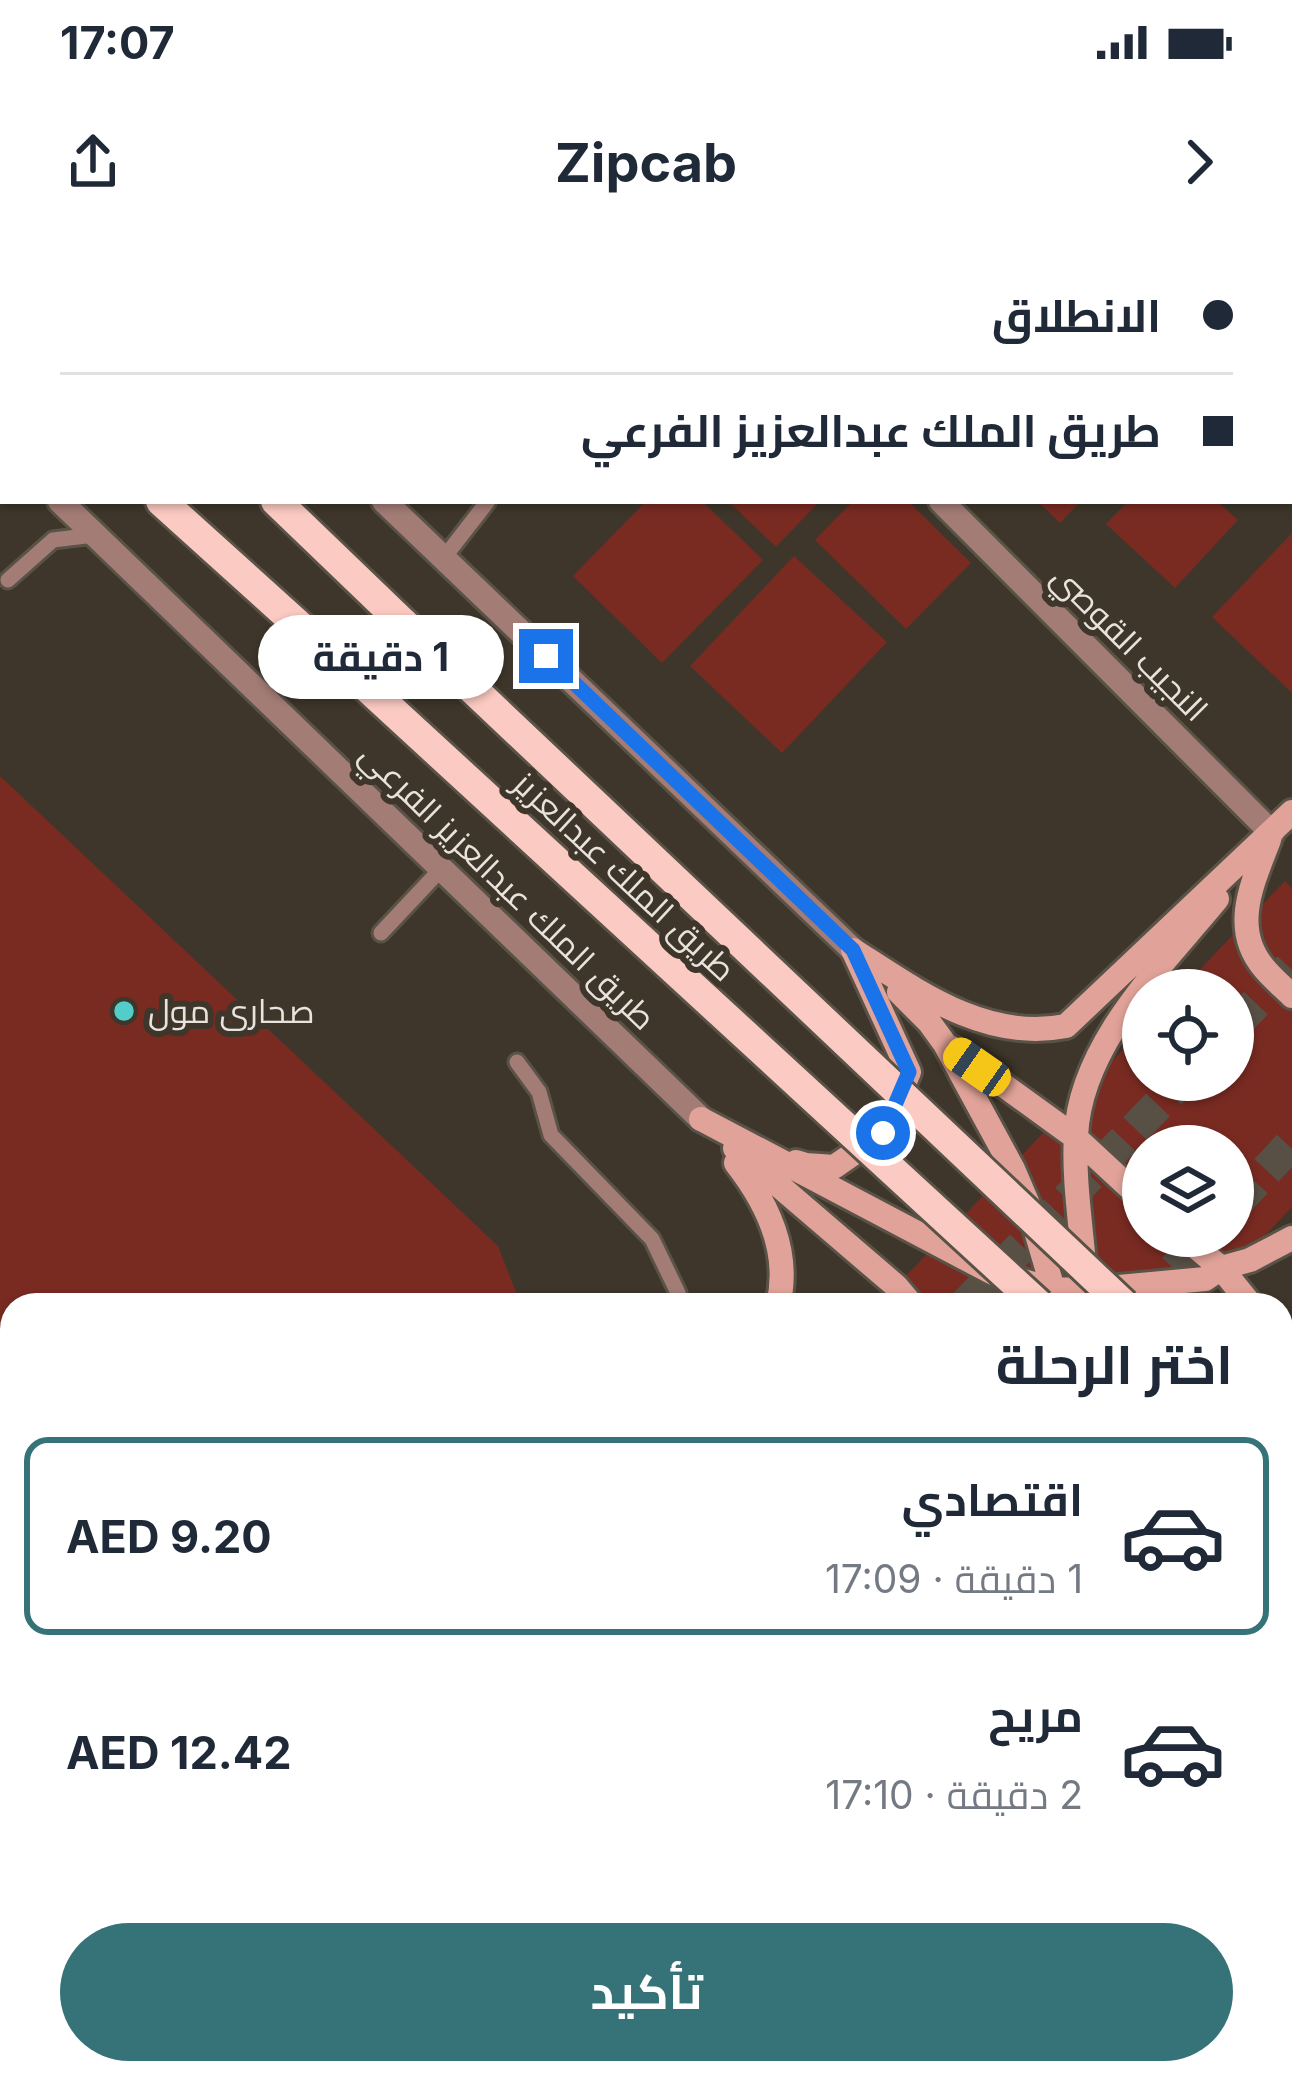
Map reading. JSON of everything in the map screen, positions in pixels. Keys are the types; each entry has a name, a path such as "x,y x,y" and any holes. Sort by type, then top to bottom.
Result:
{"main road":[{"name":"طريق الملك عبدالعزيز","path":"164,504 1042,1293"},
{"name":"طريق الملك عبدالعزيز","path":"279,504 1111,1293"},
{"path":"853,950 931,1000 991,1025 1046,1030 1066,1026 1292,812"},
{"path":"1272,832 1246,902 1249,939 1261,966 1292,995"},
{"path":"1086,1293 1076,1137 1085,1081 1125,1011 1272,832"},
{"path":"853,950 907,999 945,1044 1028,1204 1048,1293"},
{"path":"701,1119 806,1166 834,1167 883,1133 909,1072 853,950"},
{"path":"945,1044 1076,1137 1122,1180"},
{"path":"701,1119 1035,1293"},
{"path":"701,1119 756,1189 780,1245 781,1293"},
{"path":"701,1119 902,1293"},
{"path":"1117,1293 1205,1279 1292,1238"},
{"path":"1208,1257 1241,1293"}],"street":[{"name":"طريق الملك عبدالعزيز الفرعي","path":"63,504 701,1119"},
{"path":"386,504 853,950"},
{"name":"النجيب القوصي","path":"944,504 1272,832"}],"lane":[{"path":"443,559 486,504"},
{"path":"8,580 52,540 94,535"},
{"path":"381,933 443,867"},
{"path":"517,1062 539,1092 551,1135 652,1239 678,1293"}],"building":[{"path":"643,504 705,504 763,560 662,663 573,576"},
{"path":"731,504 817,504 776,547"},
{"path":"850,504 911,504 971,563 906,629 815,540"},
{"path":"1040,504 1078,504 1060,523"},
{"path":"1125,504 1220,504 1238,520 1175,588 1106,524"},
{"path":"1292,533 1292,693 1212,617"},
{"path":"794,556 887,642 782,753 690,666"},
{"name":"صحارى مول","path":"0,776 498,1246 516,1293 0,1293"},
{"path":"1285,881 1292,888 1292,1207 1254,1247 1254,1125 1122,1125 1122,1257 1245,1257 1210,1293 890,1293 1122,1051 1122,1101 1254,1101 1254,969 1200,969"}],"tunnel":[{"path":"1254,1005 1292,965"},
{"path":"977,1293 1162,1101"},
{"path":"1254,1184 1292,1143"},
{"path":"1152,1293 1186,1257"}],"place":[{"name":"صحارى مول","path":"124,1011"}],"route":[{"path":"546,656 853,950 909,1072 883,1133"}]}
